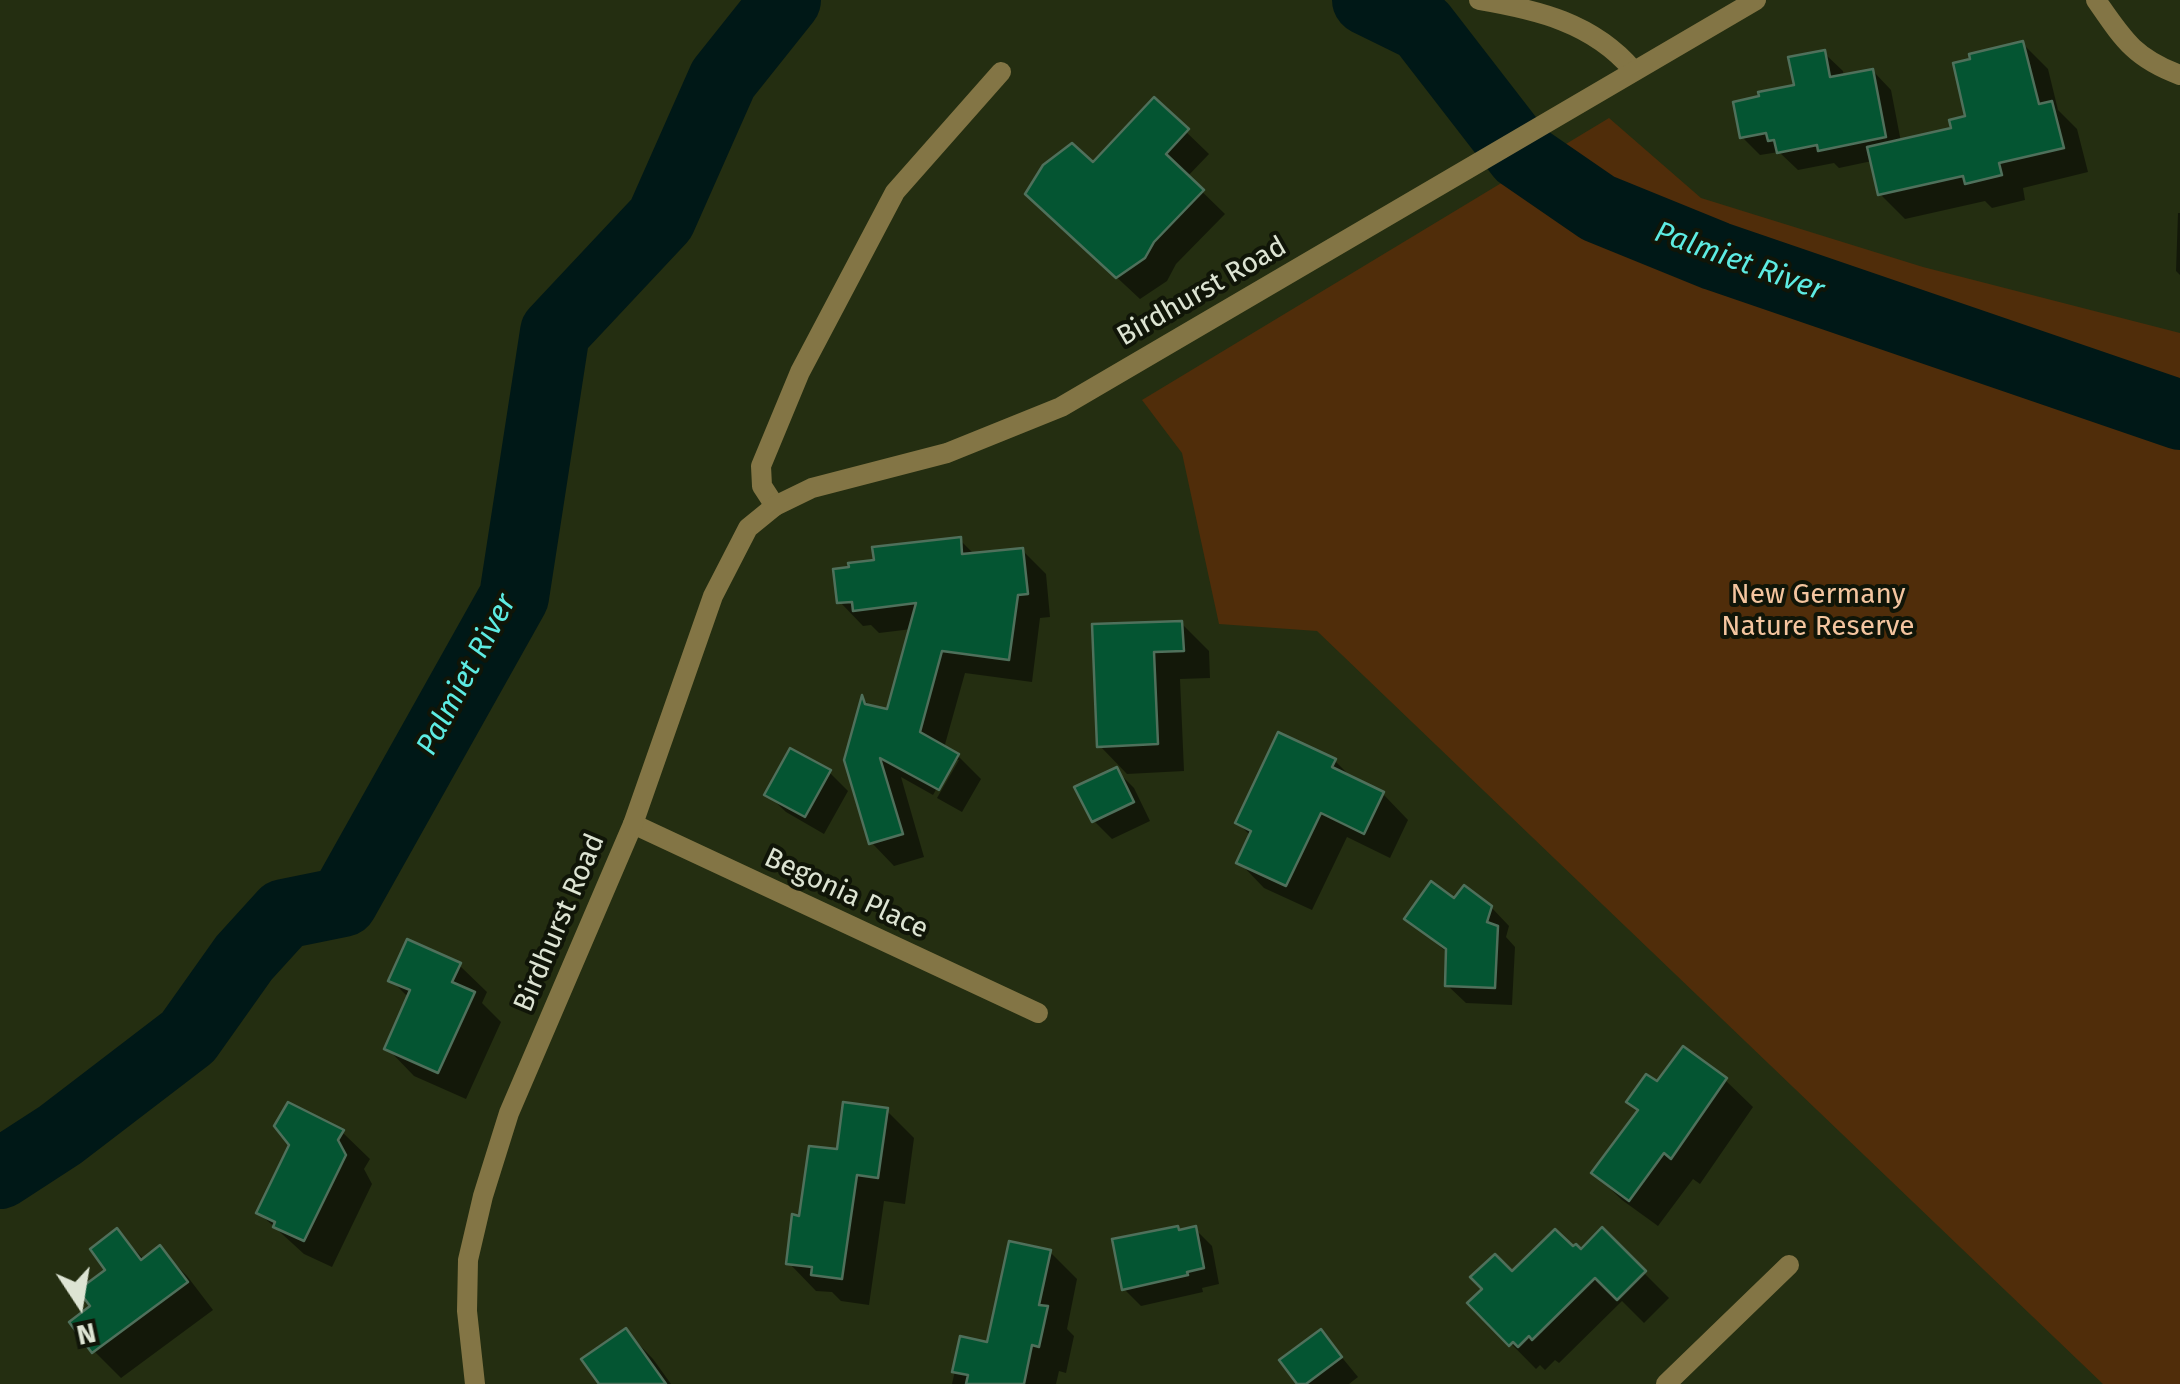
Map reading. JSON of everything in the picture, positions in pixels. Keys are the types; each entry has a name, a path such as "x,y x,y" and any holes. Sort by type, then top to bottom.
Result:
{"street":[{"path":"1479,0 1535,10 1595,34 1633,70"},
{"name":"Birdhurst Road","path":"475,1384 466,1311 468,1260 509,1113 632,824 720,580 748,528 774,506 812,488 947,453 1062,407 1756,0"},
{"path":"2096,0 2124,40 2150,64 2180,75"},
{"path":"774,506 762,486 762,466 800,372 895,192 1001,72"},
{"name":"Begonia Place","path":"632,824 1038,1013"},
{"path":"1666,1384 1790,1265"}],"green space":[{"name":"New Germany Nature Reserve","path":"1609,118 1701,198 1923,267 2180,333 2180,1384 2103,1384 1317,631 1219,624 1182,453 1142,400"}],"building":[{"path":"2023,41 2039,104 2052,101 2064,148 1999,163 2002,175 1965,184 1963,176 1878,195 1867,147 1951,128 1949,120 1965,116 1953,63 1970,59 1969,54"},
{"path":"1825,50 1830,77 1873,69 1886,137 1818,151 1817,145 1777,153 1774,140 1768,141 1766,133 1740,138 1733,102 1794,85 1788,57"},
{"path":"1154,97 1189,129 1166,154 1204,190 1154,242 1145,258 1116,278 1025,194 1043,165 1072,143 1093,162"},
{"path":"961,537 962,554 1023,548 1028,594 1018,595 1009,660 942,651 920,732 959,754 939,790 880,758 903,834 869,844 844,760 862,695 865,704 887,709 916,603 853,611 852,602 837,603 833,569 874,560 872,547"},
{"path":"1182,621 1184,651 1154,652 1158,744 1097,747 1092,624"},
{"path":"1278,732 1336,759 1332,767 1384,792 1364,834 1321,813 1286,886 1236,863 1251,831 1235,823"},
{"path":"790,748 831,770 805,817 764,795"},
{"path":"1117,767 1134,802 1092,822 1074,787"},
{"path":"1431,881 1454,898 1464,885 1492,906 1487,922 1498,926 1495,988 1445,986 1446,949 1404,919"},
{"path":"407,939 461,963 452,982 475,992 438,1073 384,1049 410,990 388,981"},
{"path":"1683,1046 1727,1078 1671,1159 1664,1153 1629,1201 1591,1173 1638,1110 1626,1102 1646,1074 1657,1081"},
{"path":"288,1102 344,1130 338,1140 346,1155 304,1241 273,1227 275,1222 256,1213 289,1145 274,1126"},
{"path":"843,1102 888,1108 878,1178 857,1175 842,1279 811,1275 812,1267 786,1264 792,1214 799,1216 809,1146 837,1149"},
{"path":"1178,1226 1179,1230 1196,1226 1204,1268 1122,1290 1112,1239"},
{"path":"1602,1227 1646,1271 1617,1300 1595,1278 1532,1340 1529,1336 1518,1347 1513,1342 1509,1346 1467,1303 1482,1289 1470,1277 1495,1254 1512,1271 1555,1229 1581,1249"},
{"path":"117,1228 141,1260 160,1245 188,1282 92,1353 69,1322 90,1306 78,1290 105,1270 90,1249"},
{"path":"1009,1241 1051,1250 1039,1305 1048,1306 1039,1347 1032,1345 1024,1384 966,1384 968,1375 952,1372 960,1336 987,1342"},
{"path":"626,1328 666,1384 599,1384 581,1359"},
{"path":"1321,1329 1342,1357 1306,1384 1297,1384 1279,1360"}],"waterway":[{"name":"Palmiet River","path":"0,1174 60,1135 188,1037 244,958 284,914 343,902 514,597 555,332 661,219 723,79 786,0"},
{"name":"Palmiet River","path":"1367,0 1422,27 1521,155 1598,208 1716,256 2180,415"}]}
